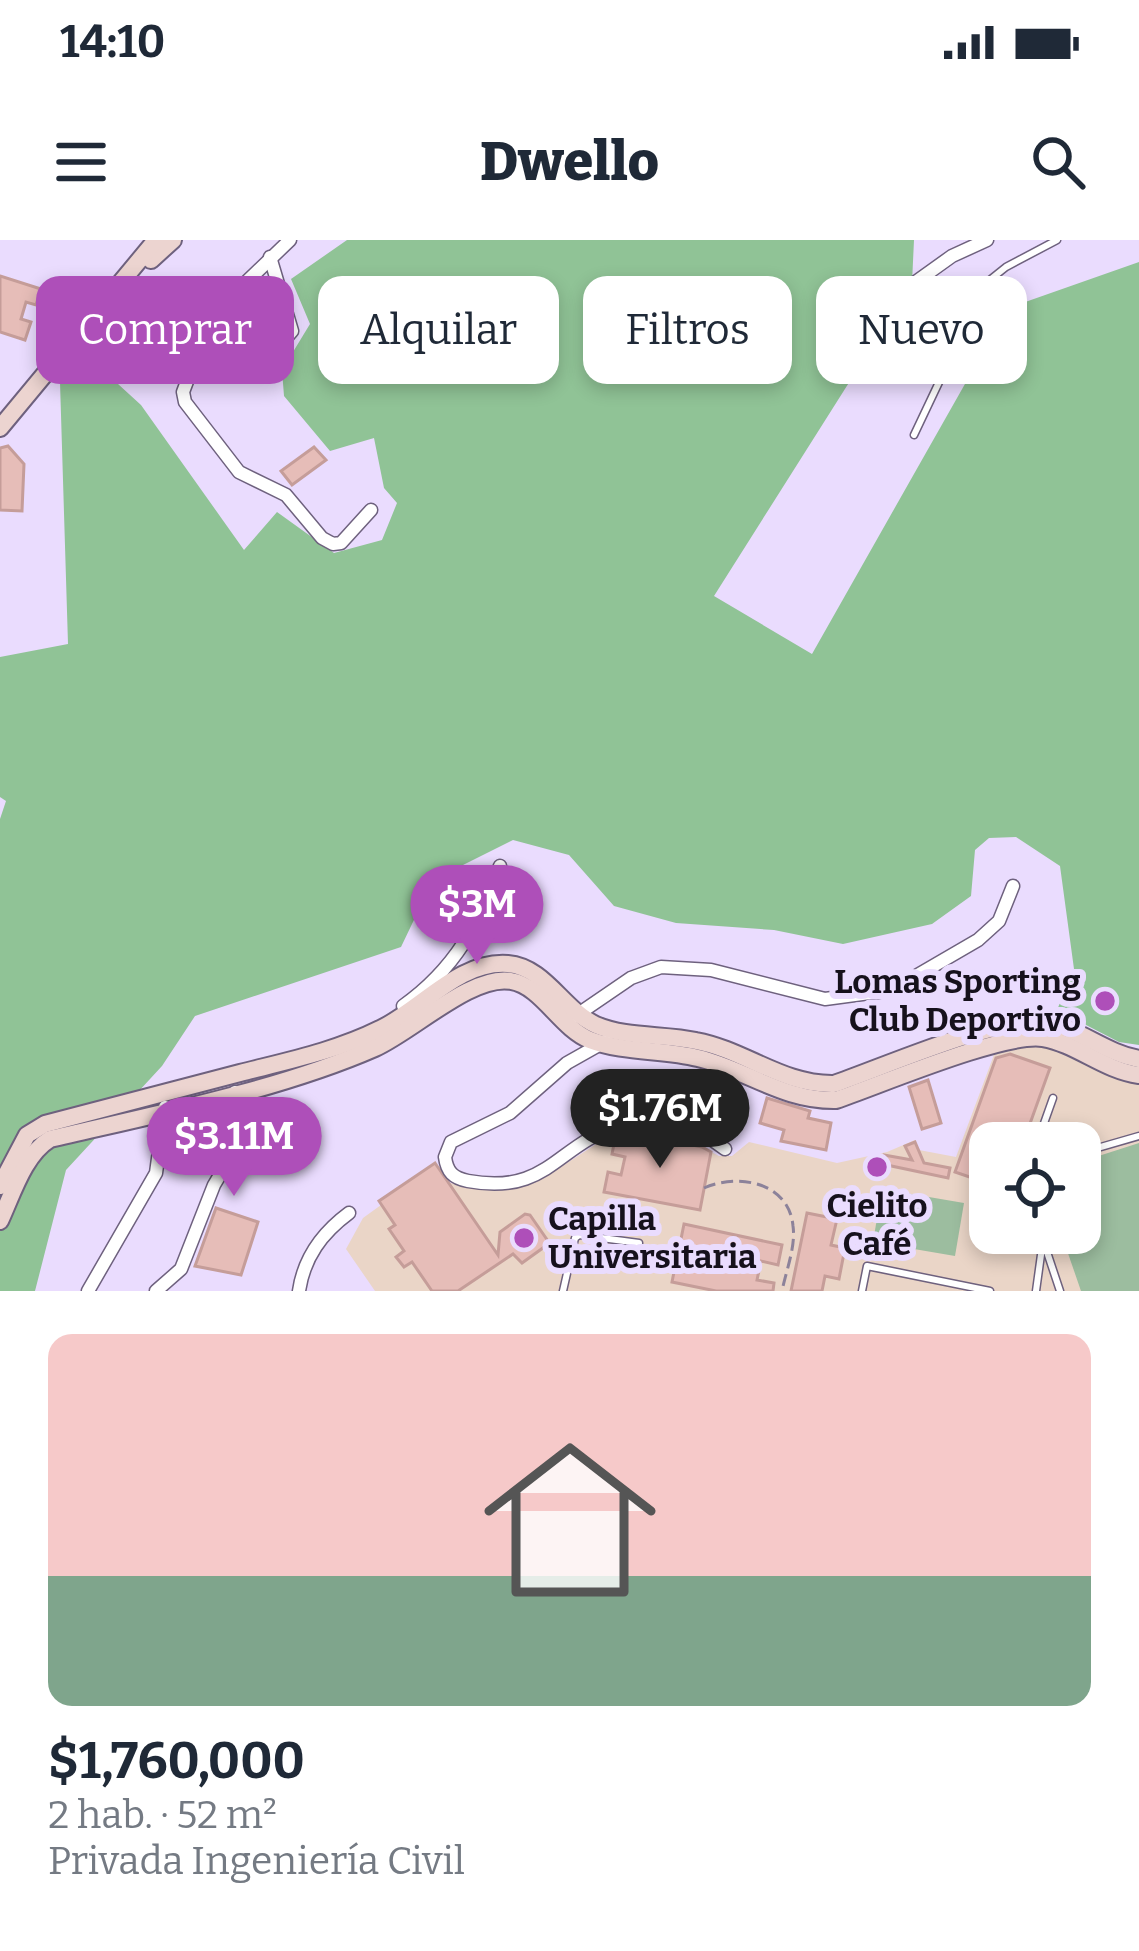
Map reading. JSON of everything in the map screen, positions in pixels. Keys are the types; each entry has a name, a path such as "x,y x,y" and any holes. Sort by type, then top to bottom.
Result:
{"main road":[{"path":"4,421 156,240"},
{"path":"130,275 172,240"},
{"path":"0,1168 16,1143 45,1124 323,1050 377,1031 460,976 498,964 536,974 591,1040 606,1036 710,1044 786,1078 823,1084 1021,1022 1062,1027 1115,1054 1139,1059"},
{"path":"0,1221 37,1147 50,1139 164,1112 377,1047 474,986 507,980 526,987 572,1020"},
{"path":"606,1036 706,1060 781,1093 822,1100 836,1100 1022,1037 1057,1042 1110,1069 1139,1075"},
{"path":"0,1186 27,1135"}],"street":[{"path":"290,240 212,315 183,392 185,402 239,472 286,495 322,538 341,543 370,510"},
{"path":"924,276 987,240"},
{"path":"270,257 276,276"},
{"path":"377,1031 382,1020 426,988 458,953 481,919 500,866"},
{"path":"572,1020 631,978 661,967 711,970 825,999 892,990 978,940 999,922 1013,886"},
{"path":"606,1036 510,1113 451,1142 445,1157 450,1173 484,1184 528,1180 596,1136 635,1123 676,1124 724,1149"},
{"path":"88,1291 156,1173 168,1092"},
{"path":"156,1291 181,1269 214,1184 242,1138 244,1115 235,1092"},
{"path":"299,1291 320,1237 349,1213"}],"lane":[{"path":"914,435 986,283 1057,240"},
{"path":"1044,1122 1053,1098"},
{"path":"1101,1147 1139,1136"},
{"path":"563,1291 575,1238 585,1233 639,1243 634,1267 572,1257"},
{"path":"1036,1291 1042,1254"},
{"path":"1049,1254 1060,1291"},
{"path":"862,1289 867,1266 990,1291"},
{"path":"1040,1269 1053,1267"}],"path":[{"path":"704,1188 743,1180 784,1200 794,1225 782,1291"}],"shaded area":[{"path":"1029,1043 1057,1049 1103,1073 1139,1083 1139,1291 375,1291 346,1249 363,1218 381,1205 379,1201 435,1163 449,1183 505,1188 545,1177 612,1134 633,1129 676,1133 719,1156 732,1156 749,1142 837,1163 915,1140 919,1150 956,1157 995,1052"}],"green space":[{"path":"347,240 914,240 912,276 816,276 816,384 848,384 714,596 812,654 965,384 1027,384 1027,301 1139,262 1139,1045 1119,1042 1057,1010 1074,969 1060,866 1016,837 989,838 975,850 971,896 932,924 843,944 774,930 676,923 614,906 569,855 513,840 433,880 401,947 195,1016 162,1066 66,1170 35,1291 0,1291 0,819 6,801 0,797 0,657 68,644 60,384 118,384 141,405 244,550 277,512 334,553 382,540 397,503 384,488 374,438 330,451 284,396 283,384 294,384 294,350 310,324 294,277"},
{"path":"1139,1143 1139,1291 1081,1291 1068,1254 1101,1254 1101,1155"},
{"path":"882,1189 964,1203 955,1256 873,1242"}],"building":[{"path":"0,276 36,287 36,305 26,302 21,319 31,322 25,340 0,332"},
{"path":"8,446 24,464 22,511 0,510 0,448"},
{"path":"314,447 326,460 292,485 281,471"},
{"path":"1010,1054 1050,1068 1031,1122 973,1122 996,1058"},
{"path":"928,1080 941,1123 922,1129 909,1087"},
{"path":"767,1098 810,1111 808,1118 831,1123 826,1150 781,1141 784,1130 760,1123"},
{"path":"636,1133 711,1152 700,1210 604,1192 608,1172 621,1175 625,1157 612,1154 615,1139"},
{"path":"969,1133 969,1177 955,1172"},
{"path":"915,1142 924,1163 950,1168 948,1178 882,1164 884,1155 912,1160 905,1146"},
{"path":"435,1163 498,1255 500,1232 525,1214 547,1245 522,1263 513,1254 458,1291 432,1291 412,1262 404,1267 396,1257 404,1251 379,1201"},
{"path":"216,1208 258,1222 241,1275 195,1266"},
{"path":"807,1213 837,1219 831,1245 845,1248 839,1279 825,1276 822,1291 791,1291"},
{"path":"684,1224 782,1245 778,1265 761,1261 757,1280 774,1283 773,1291 716,1291 672,1282 676,1262 685,1264 689,1246 680,1244"}],"place":[{"name":"Lomas Sporting Club Deportivo","path":"1105,1001"},
{"name":"Cielito Café","path":"877,1167"},
{"name":"Capilla Universitaria","path":"524,1238"}]}
